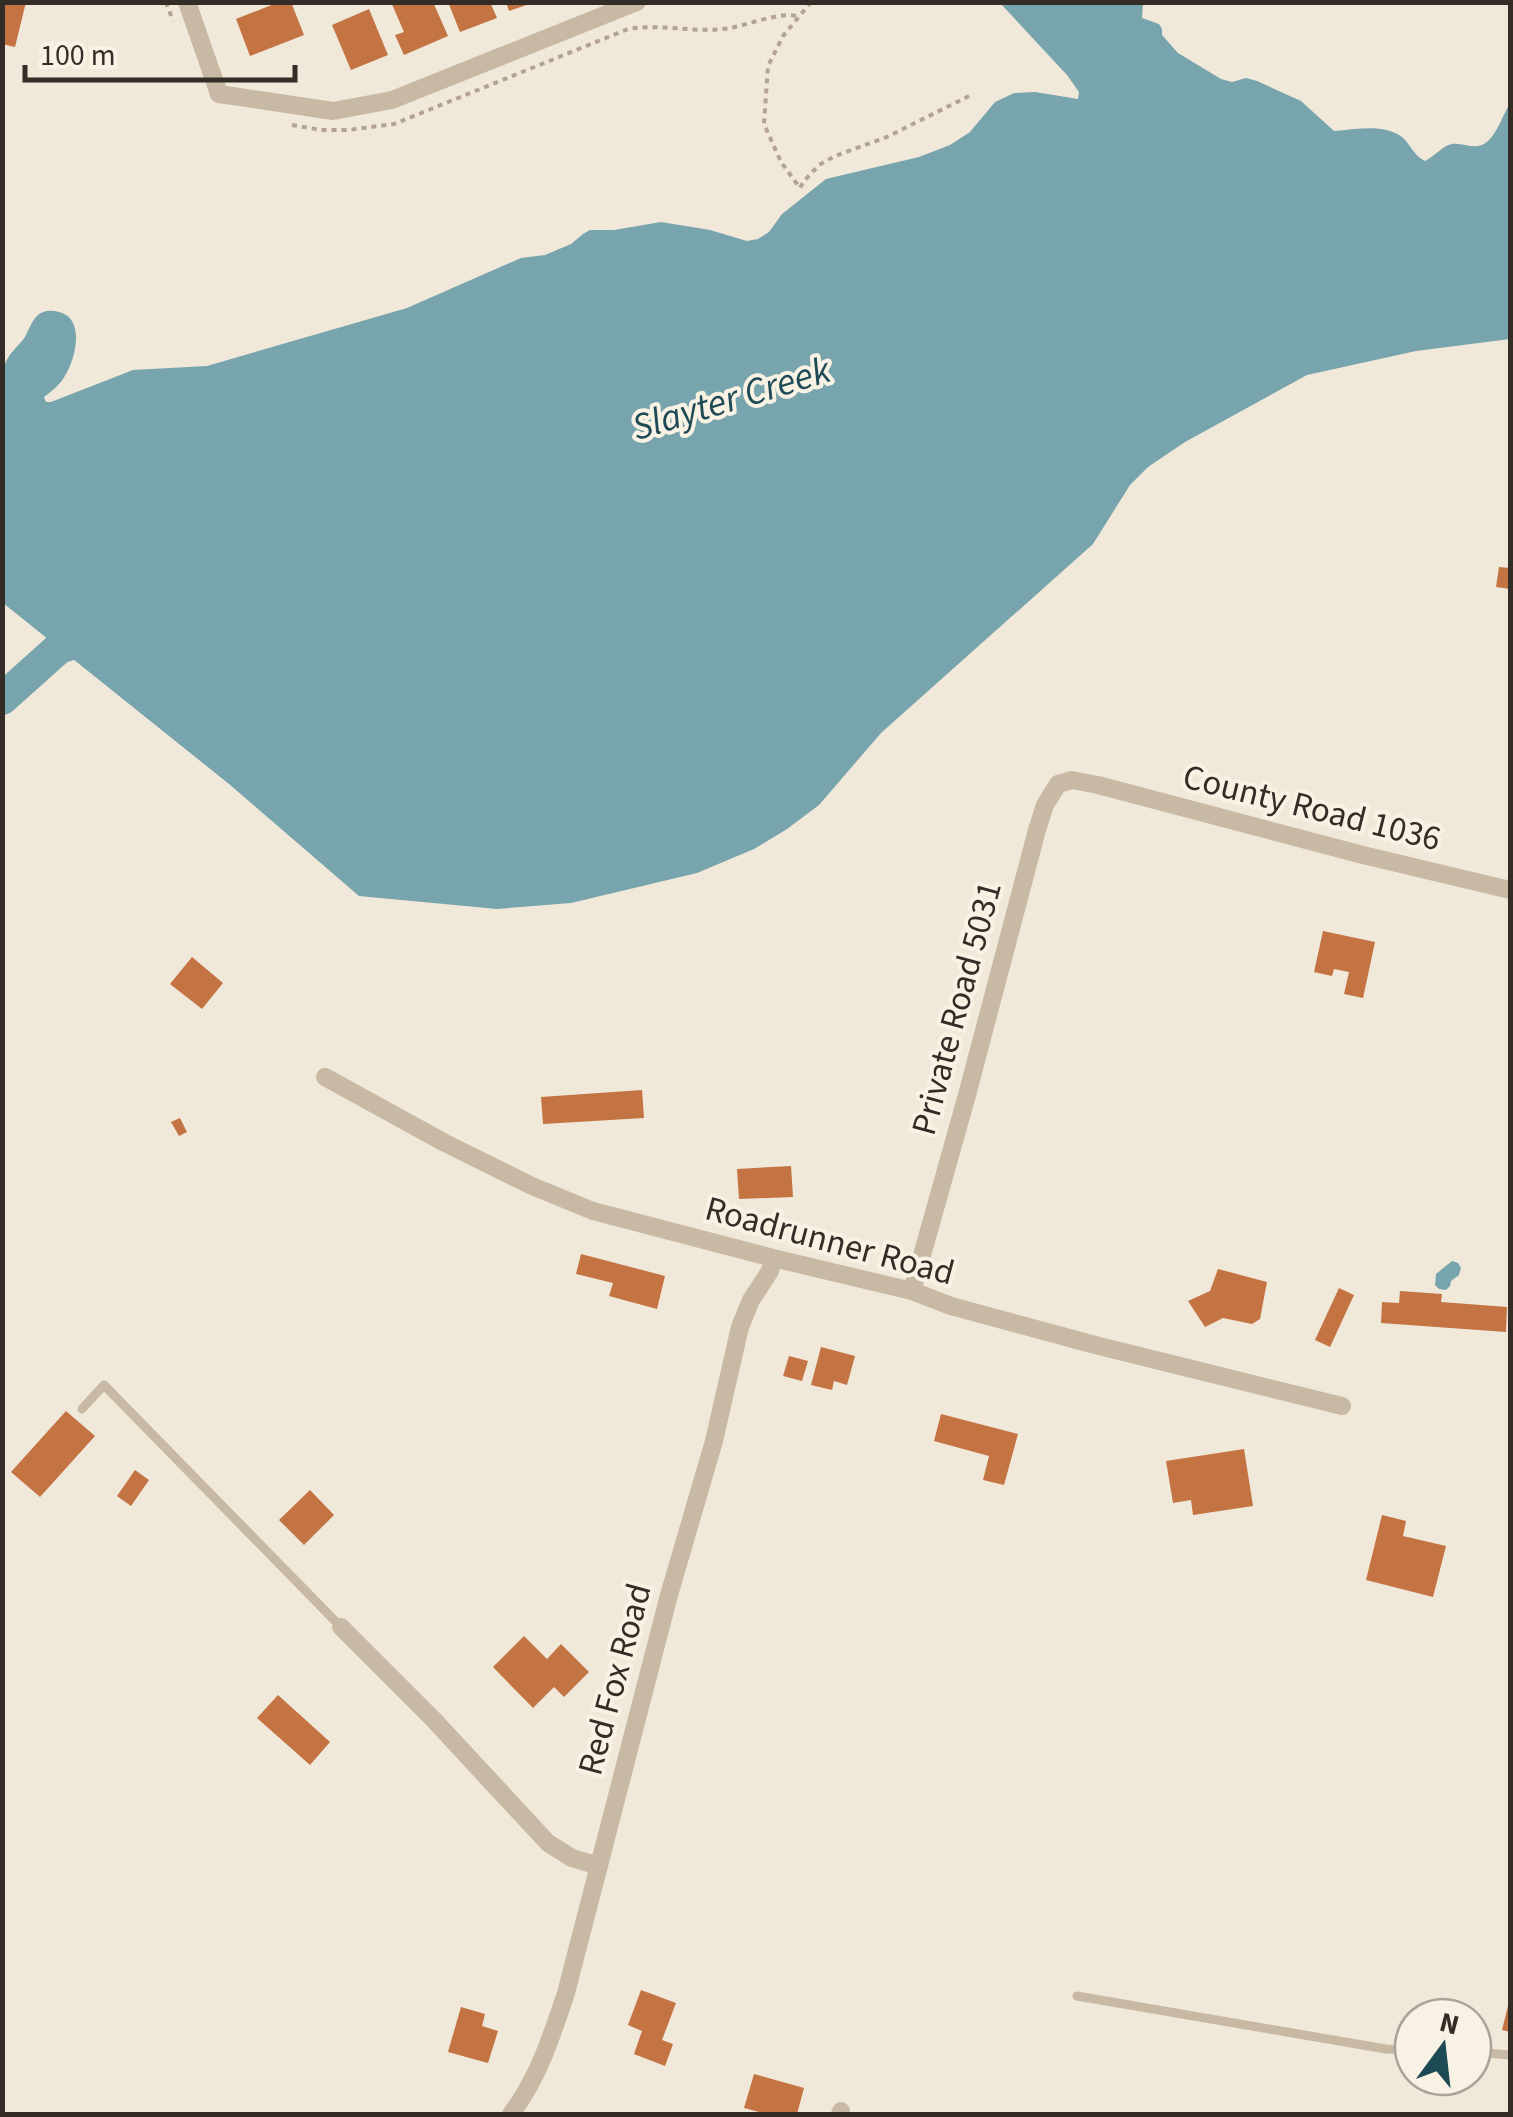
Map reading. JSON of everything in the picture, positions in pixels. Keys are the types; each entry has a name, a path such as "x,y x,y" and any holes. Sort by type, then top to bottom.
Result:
{"street":[{"path":"186,2 219,94 333,111 392,100 637,2"},
{"name":"Private Road 5031","path":"912,1291 1045,805 1064,780 1098,785"},
{"name":"County Road 1036","path":"1098,785 1510,890"},
{"name":"Roadrunner Road","path":"325,1077 445,1143 594,1211 912,1291 952,1306 1098,1346 1342,1406"},
{"name":"Red Fox Road","path":"511,2114 531,2083 555,2028 669,1595 714,1441 740,1327 773,1258"},
{"path":"342,1626 548,1843 572,1858 599,1866"}],"lane":[{"path":"82,1408 104,1385 342,1626"},
{"path":"1077,1996 1393,2049"}],"path":[{"path":"811,2 783,36 768,66 764,124 781,162 800,188 819,165 835,156 887,137 974,94"}],"water":[{"path":"1000,3 1143,3 1142,18 1159,24 1162,35 1178,53 1221,79 1257,81 1301,101 1334,131 1369,128 1394,133 1425,161 1452,144 1484,144 1510,104 1510,339 1416,351 1307,375 1185,442 1148,467 1130,485 1093,544 881,733 819,805 754,849 697,873 571,903 497,909 359,896 229,784 3,603 3,369 39,314 59,312 67,316 75,330 70,367 44,397 51,402 133,370 207,366 407,308 521,258 545,255 571,244 590,230 661,222 747,241 758,239 826,179 919,157 950,145 970,132 995,102 1014,93 1078,99 1079,92 1067,75"},
{"path":"1452,1261 1461,1268 1459,1275 1446,1290 1439,1289 1435,1285 1436,1274"}],"building":[{"path":"2,2 26,2 15,47 2,44"},
{"path":"279,2 291,2 304,35 250,56 236,19"},
{"path":"391,2 433,2 448,36 404,55 395,35 404,32"},
{"path":"448,2 490,2 497,18 460,32"},
{"path":"506,2 532,2 532,3 509,11"},
{"path":"369,9 388,55 351,70 332,25"},
{"path":"1499,567 1510,568 1510,589 1496,587"},
{"path":"1323,931 1375,942 1363,998 1344,994 1349,972 1334,969 1332,976 1314,972"},
{"path":"192,957 223,983 202,1009 170,984"},
{"path":"642,1090 644,1118 543,1124 541,1097"},
{"path":"180,1118 187,1132 179,1136 171,1122"},
{"path":"791,1166 793,1197 739,1199 737,1169"},
{"path":"581,1254 665,1276 657,1309 609,1296 613,1283 576,1274"},
{"path":"1218,1269 1267,1282 1260,1319 1252,1324 1223,1318 1205,1327 1188,1301 1210,1291"},
{"path":"1339,1288 1354,1295 1330,1347 1315,1340"},
{"path":"1400,1291 1442,1294 1441,1302 1507,1307 1506,1332 1381,1323 1382,1302 1399,1303"},
{"path":"821,1347 855,1356 847,1385 834,1381 832,1390 811,1385"},
{"path":"789,1356 808,1361 802,1381 783,1376"},
{"path":"66,1411 95,1436 40,1497 11,1472"},
{"path":"941,1414 1018,1434 1004,1485 983,1480 989,1456 934,1441"},
{"path":"1244,1449 1253,1506 1193,1515 1191,1500 1173,1503 1166,1461"},
{"path":"135,1470 149,1480 131,1506 117,1496"},
{"path":"310,1490 334,1515 304,1545 279,1520"},
{"path":"1382,1515 1406,1521 1403,1536 1446,1546 1433,1597 1366,1580"},
{"path":"524,1636 547,1659 561,1644 589,1672 564,1697 554,1687 533,1708 493,1667"},
{"path":"278,1695 330,1742 310,1765 257,1718"},
{"path":"641,1990 676,2003 662,2040 673,2044 665,2066 634,2054 642,2031 628,2025"},
{"path":"1510,2002 1510,2032 1502,2030"},
{"path":"461,2007 485,2014 482,2026 498,2031 488,2063 448,2052"},
{"path":"754,2074 804,2088 797,2114 767,2114 744,2108"}],"waterway":[{"name":"Slayter Creek","path":"2,699 59,648 101,634"}]}
